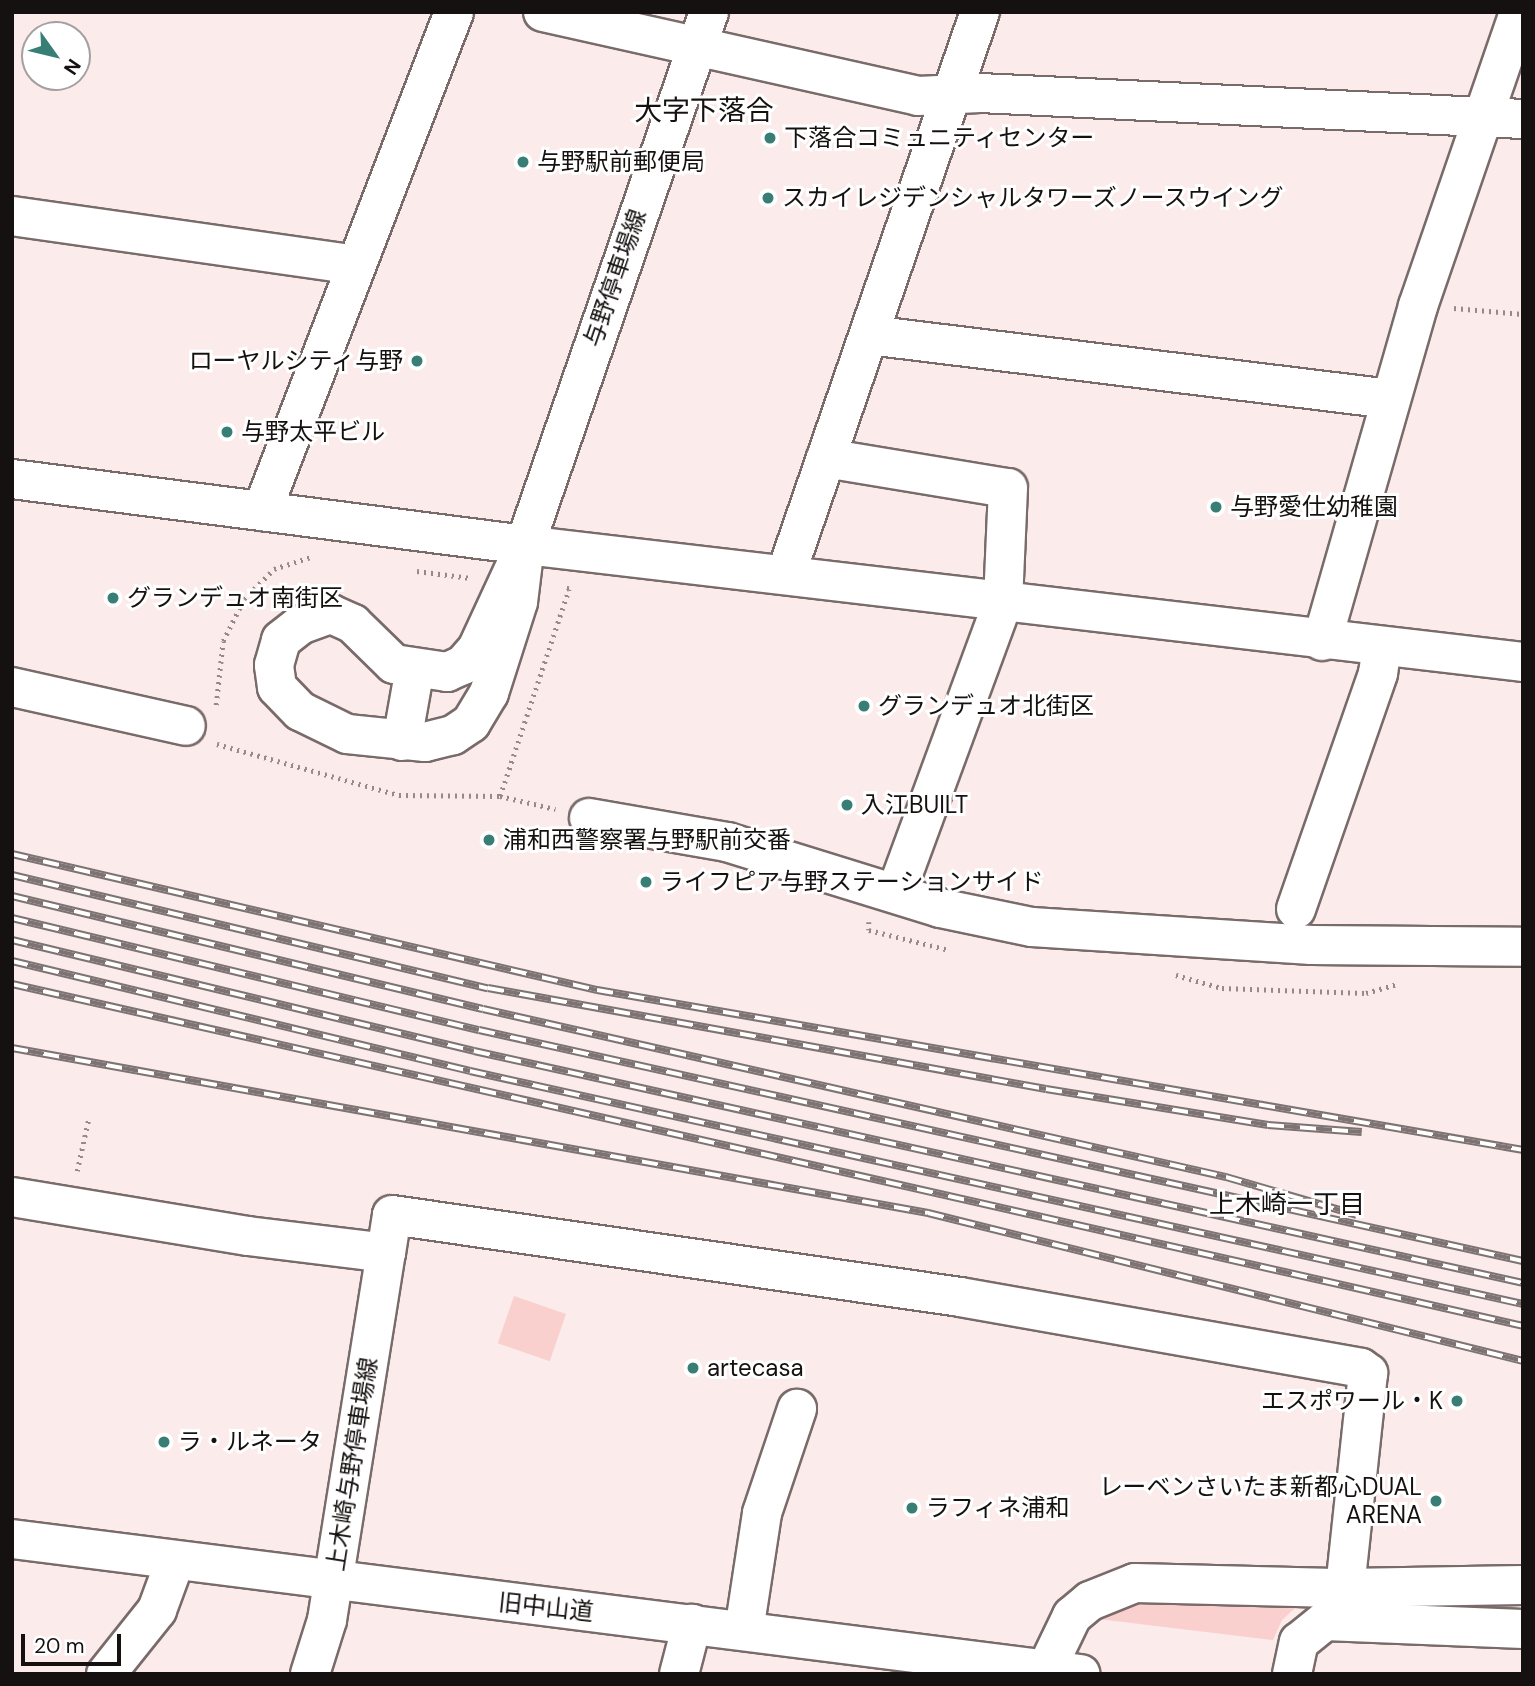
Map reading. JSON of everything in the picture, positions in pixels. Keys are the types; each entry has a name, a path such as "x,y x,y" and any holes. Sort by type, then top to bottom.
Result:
{"street":[{"path":"262,511 454,12"},
{"path":"543,12 701,28 918,96 980,93 1523,119"},
{"path":"786,574 980,12"},
{"path":"1322,642 1418,306 1519,12"},
{"name":"与野停車場線","path":"525,545 701,28"},
{"path":"12,216 355,265"},
{"path":"869,335 1390,399"},
{"path":"826,458 1008,488 1003,602 896,893"},
{"path":"12,479 525,545 786,574 1322,642 1523,662"},
{"path":"525,545 518,602 489,693 471,723 453,735 425,742 347,734 300,711 277,687 274,665 281,640 300,625 331,614 353,624 394,664 447,672 463,665 477,649 525,545"},
{"path":"1296,909 1378,673 1382,648"},
{"path":"402,741 415,668"},
{"path":"12,687 186,726"},
{"path":"589,818 727,842 990,920 1078,934 1430,950 1523,947"},
{"path":"12,1197 248,1236 386,1253"},
{"name":"上木崎与野停車場線","path":"310,1674 333,1582 392,1214 960,1297 1362,1368 1368,1373 1345,1588"},
{"path":"744,1631 762,1513 797,1409"},
{"name":"旧中山道","path":"12,1539 333,1582 692,1624 1064,1672"},
{"path":"106,1674 157,1610 175,1560"},
{"path":"1064,1672 1072,1616 1090,1601 1135,1583 1345,1588 1523,1585"},
{"path":"1292,1674 1299,1642 1325,1621 1523,1629"},
{"path":"679,1674 692,1624"}],"path":[{"path":"1418,306 1523,314"},
{"path":"500,796 589,818"},
{"path":"69,1206 89,1117"}],"shaded area":[{"path":"514,1296 566,1314 550,1361 498,1343"},
{"path":"1145,1595 1303,1601 1282,1620 1273,1640 1098,1619"}],"railway":[{"path":"12,854 597,990 1523,1150"},
{"path":"12,875 488,988 1046,1089 1268,1125 1362,1132"},
{"path":"12,896 483,1009 1226,1177 1357,1215"},
{"path":"12,918 479,1030 1523,1261"},
{"path":"12,940 474,1051 1523,1283"},
{"path":"12,961 470,1071 1523,1304"},
{"path":"12,984 1523,1326"},
{"path":"12,1048 928,1213 1523,1361"}],"place":[{"name":"下落合コミュニティセンター","path":"770,138"},
{"name":"与野駅前郵便局","path":"523,162"},
{"name":"スカイレジデンシャルタワーズノースウイング","path":"768,198"},
{"name":"ローヤルシティ与野","path":"417,361"},
{"name":"与野太平ビル","path":"227,432"},
{"name":"与野愛仕幼稚園","path":"1216,507"},
{"name":"グランデュオ南街区","path":"113,598"},
{"name":"グランデュオ北街区","path":"864,706"},
{"name":"入江BUILT","path":"847,805"},
{"name":"浦和西警察署与野駅前交番","path":"489,840"},
{"name":"ライフピア与野ステーションサイド","path":"646,882"},
{"name":"artecasa","path":"693,1368"},
{"name":"エスポワール・K","path":"1457,1401"},
{"name":"ラ・ルネータ","path":"164,1442"},
{"name":"レーベンさいたま新都心DUAL ARENA","path":"1436,1501"},
{"name":"ラフィネ浦和","path":"912,1508"}],"district":[{"name":"大字下落合","path":"704,111"},
{"name":"上木崎一丁目","path":"1287,1205"}]}
